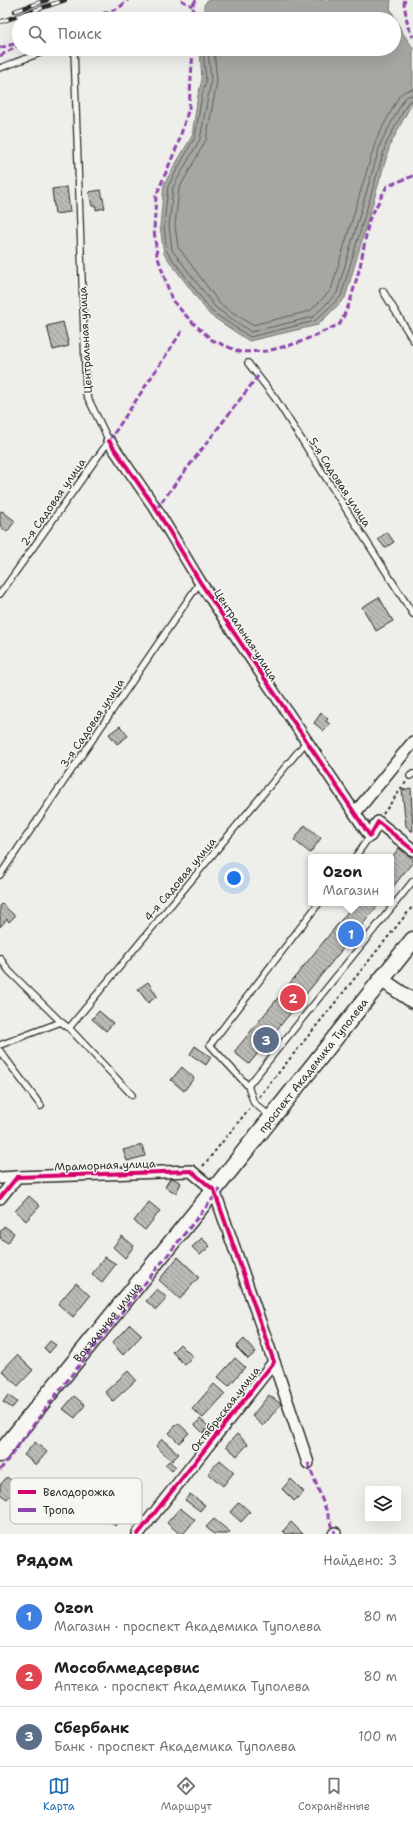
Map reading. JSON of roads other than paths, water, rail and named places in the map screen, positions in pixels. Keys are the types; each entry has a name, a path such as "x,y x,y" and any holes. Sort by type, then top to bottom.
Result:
{"main road":[{"name":"проспект Академика Туполева","path":"214,1190 413,940"},
{"name":"Вокзальная улица","path":"0,1454 214,1190"}],"street":[{"name":"Центральная улица","path":"109,441 156,509 200,582 370,836"},
{"path":"355,813 413,742"},
{"path":"370,836 378,822 413,850"},
{"path":"382,980 413,1001"},
{"name":"Мраморная улица","path":"0,1178 191,1171 214,1190"},
{"path":"0,1198 17,1177"},
{"name":"Октябрьская улица","path":"138,1534 274,1362 214,1190"},
{"path":"274,1362 308,1463"}],"lane":[{"path":"0,68 32,56"},
{"name":"Центральная улица","path":"74,56 86,394 109,441"},
{"path":"383,291 413,340"},
{"name":"5-я Садовая улица","path":"248,363 275,398 413,614"},
{"name":"2-я Садовая улица","path":"0,594 109,441"},
{"name":"3-я Садовая улица","path":"0,875 200,582"},
{"name":"4-я Садовая улица","path":"69,1028 306,742"},
{"path":"357,854 370,836"},
{"path":"394,905 413,881"},
{"path":"272,1118 254,1103 248,1086 210,1045 317,906"},
{"path":"248,1086 393,906"},
{"path":"0,958 9,970 61,1022 69,1028 132,1095"},
{"path":"0,1046 61,1022"},
{"path":"0,1051 40,1106"}],"water":[{"path":"208,0 391,0 390,8 392,12 204,12 204,5"},
{"path":"401,30 413,48 413,101 390,145 345,298 318,325 249,341 210,315 164,254 160,226 164,184 192,136 198,95 202,80 200,56 401,56"}],"railway":[{"path":"15,11 47,0"},
{"path":"30,12 65,0"},
{"path":"0,22 12,18"}],"place":[{"name":"Ozon","path":"351,934"},
{"name":"Мособлмедсервис","path":"293,998"},
{"name":"Сбербанк","path":"266,1040"}]}
